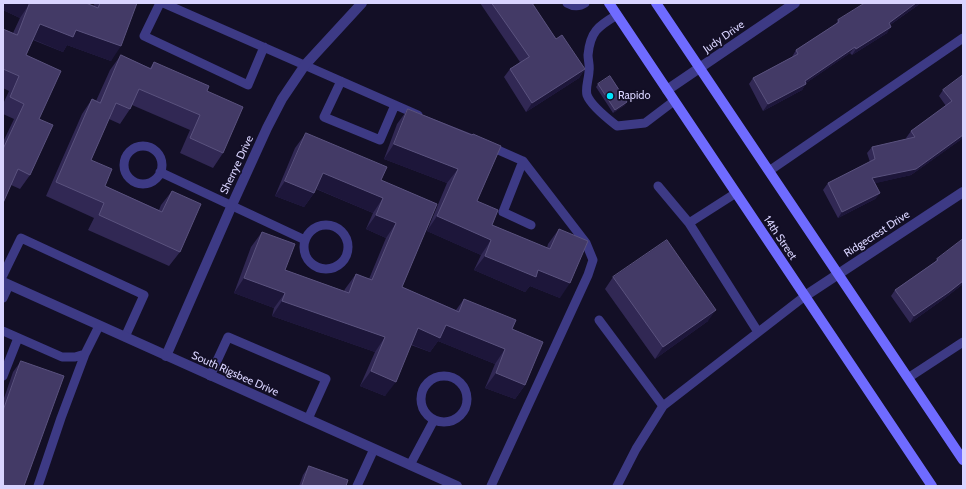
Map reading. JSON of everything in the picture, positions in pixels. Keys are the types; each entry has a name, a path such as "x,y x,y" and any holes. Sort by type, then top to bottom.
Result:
{"main road":[{"name":"14th Street","path":"609,3 932,486"},
{"path":"656,3 963,460"}],"street":[{"name":"Sherrye Drive","path":"166,356 232,205 282,99 305,65 362,3"},
{"name":"Judy Drive","path":"667,90 795,3"},
{"name":"Ridgecrest Drive","path":"805,296 963,192"},
{"name":"South Rigsbee Drive","path":"6,284 457,486"}],"lane":[{"path":"160,3 144,36 248,85 264,47"},
{"path":"163,3 424,117"},
{"path":"567,3 572,6 580,6 585,3"},
{"path":"617,15 602,24 593,34 588,55 590,70 587,84 587,95 601,114 617,126 645,123 674,101"},
{"path":"769,171 963,38"},
{"path":"341,81 324,117 380,140 396,105"},
{"path":"480,142 523,161 586,243 593,260 588,275 491,486"},
{"path":"144,146 150,148 159,155 162,166 160,172 157,178 152,181 139,183 129,177 124,165 125,159 132,149 144,146"},
{"path":"523,161 503,212 531,225"},
{"path":"160,172 305,240"},
{"path":"658,186 689,223 758,332"},
{"path":"689,223 736,193"},
{"path":"322,225 337,227 347,238 349,246 348,253 345,260 340,265 327,270 320,269 313,266 308,260 305,254 305,240 309,233 322,225"},
{"path":"3,275 21,238 144,295 124,337"},
{"path":"3,298 6,284"},
{"path":"617,486 636,449 663,406 805,296"},
{"path":"599,320 663,406"},
{"path":"38,486 85,354 99,326"},
{"path":"3,331 62,357 75,357 85,354"},
{"path":"210,376 228,337 319,376 326,380 308,419"},
{"path":"3,376 18,338"},
{"path":"908,378 963,342"},
{"path":"437,377 452,377 458,381 466,393 467,401 465,408 461,415 455,420 448,422 434,420 427,415 423,409 421,394 424,387 437,377"},
{"path":"410,465 434,420"},
{"path":"357,486 374,449"}],"building":[{"path":"30,3 86,3 98,8 100,3 137,3 121,46 76,30 73,37 40,24 26,55 61,71 39,119 53,125 30,175 18,169 3,203 3,149 24,104 10,97 19,76 3,69 3,29 17,35"},
{"path":"492,3 532,3 556,39 562,35 585,69 532,103 510,69 529,57"},
{"path":"865,3 916,3 889,23 891,27 856,49 855,47 805,81 806,84 768,104 753,78 798,54 796,50"},
{"path":"121,55 151,69 154,62 209,86 207,91 243,107 223,153 190,138 200,115 139,89 130,109 116,103 91,160 112,169 105,186 162,212 172,191 201,204 180,252 99,215 104,203 56,182 92,99 100,103"},
{"path":"963,75 963,135 916,169 872,178 880,193 842,212 828,183 875,159 872,147 915,137 911,131 952,101 943,90"},
{"name":"Rapido","path":"610,76 627,102 615,110 598,84"},
{"path":"408,109 501,146 477,201 498,210 492,225 550,249 559,229 588,241 570,283 538,270 536,277 485,256 491,240 437,216 458,169 394,144"},
{"path":"306,133 387,167 381,180 437,204 402,287 459,312 464,299 516,320 512,329 543,342 525,385 496,373 505,349 446,325 440,338 418,328 396,382 371,371 385,337 282,301 285,293 244,278 262,232 295,244 285,270 349,293 356,274 372,280 396,223 376,215 383,198 323,173 314,193 285,181"},
{"path":"963,239 963,281 914,316 895,290 938,260 937,259"},
{"path":"667,240 716,310 663,347 613,277"},
{"path":"21,361 64,376 24,486 3,486 3,411"},
{"path":"309,466 348,480 346,486 302,486"}],"place":[{"name":"Rapido","path":"610,96"}]}
